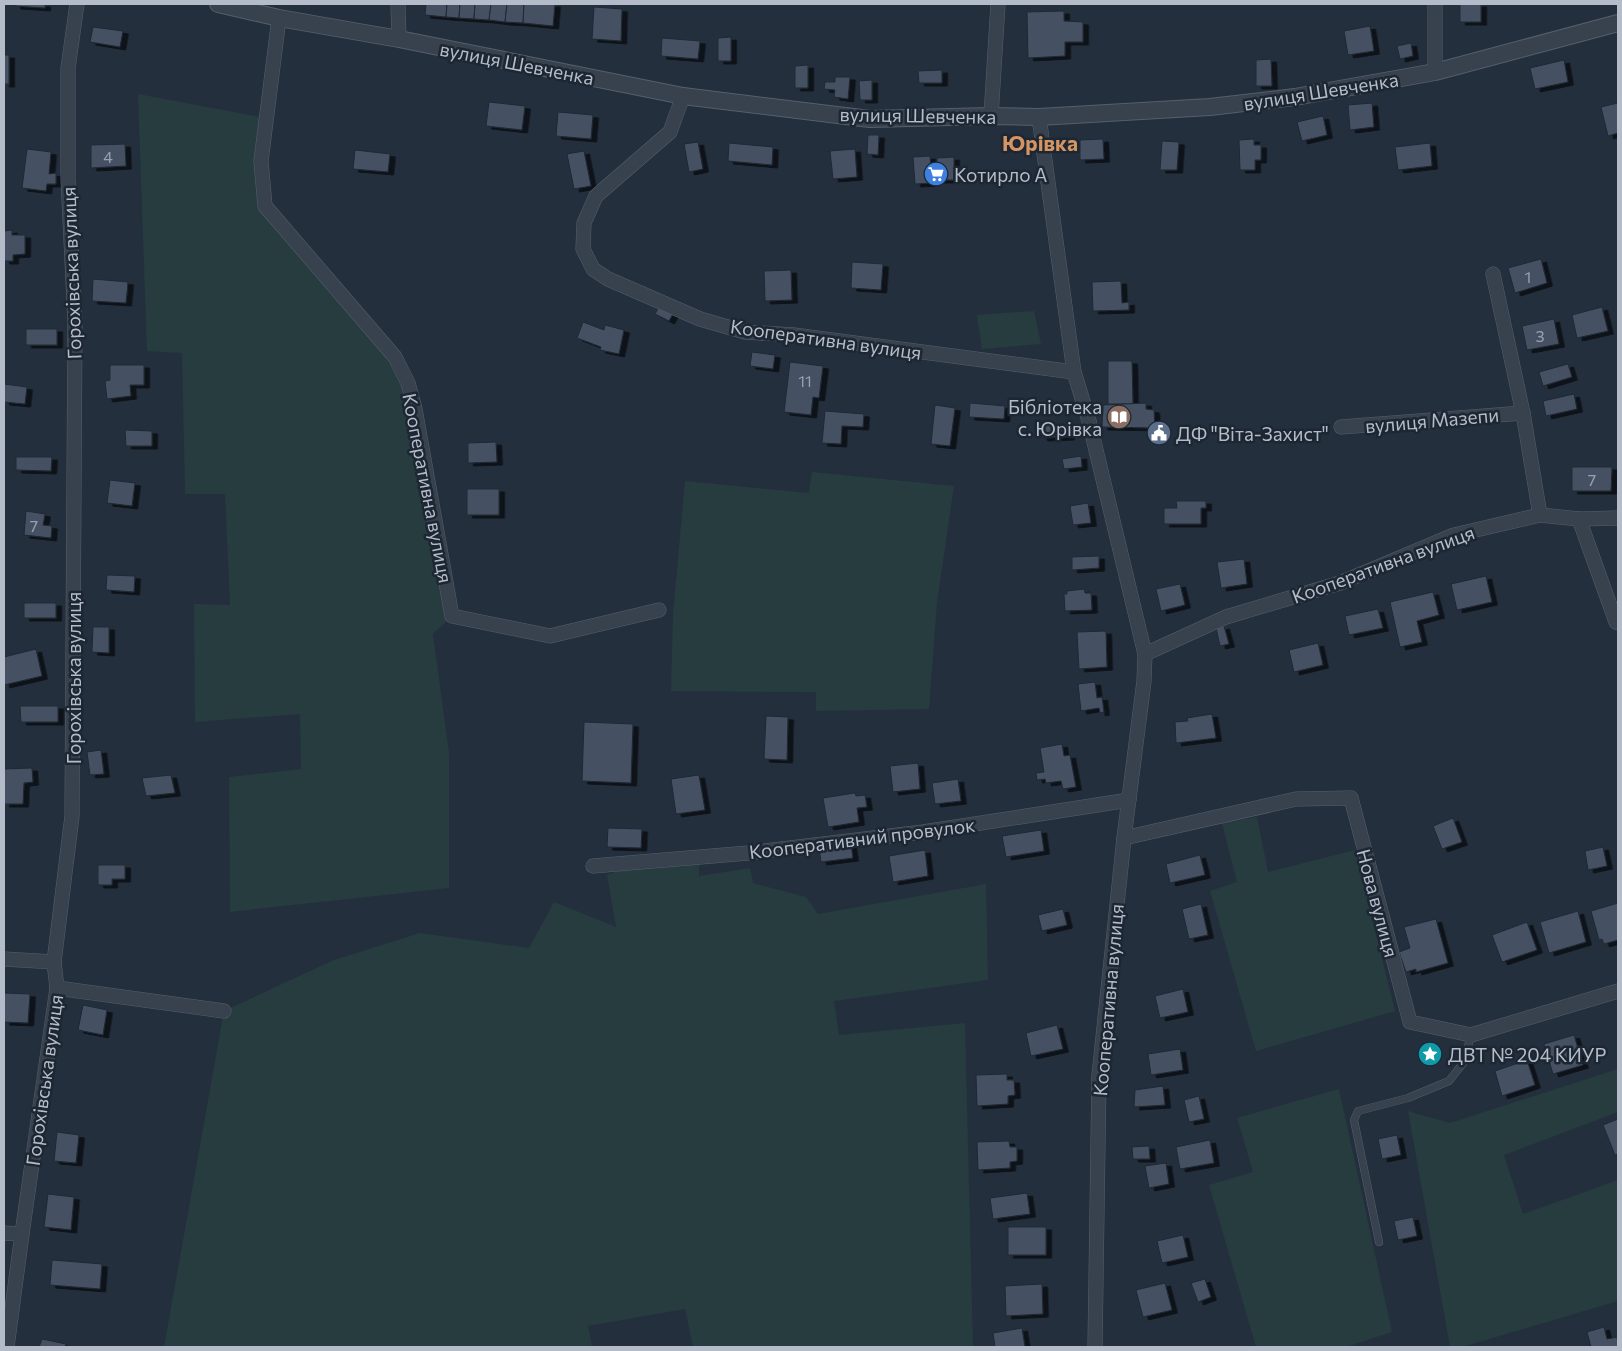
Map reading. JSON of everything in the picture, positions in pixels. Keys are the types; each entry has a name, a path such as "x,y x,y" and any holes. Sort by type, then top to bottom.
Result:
{"street":[{"name":"Горохівська вулиця","path":"7,1347 57,988 54,962 72,816 75,321 68,179 68,68 78,4"},
{"name":"вулиця Шевченка","path":"218,4 279,18 399,39 683,96 870,119 991,116 1039,117 1210,107 1295,97 1435,72 1618,23"},
{"path":"398,4 399,39"},
{"path":"991,116 998,4"},
{"path":"1435,4 1435,72"},
{"name":"Кооперативна вулиця","path":"279,18 261,161 265,206 395,357 408,383 416,409 452,616 550,636 659,610"},
{"name":"Кооперативна вулиця","path":"683,96 670,132 596,196 584,223 583,249 593,269 608,278 700,319 745,332 794,335 1074,372"},
{"name":"Кооперативна вулиця","path":"1039,117 1074,372 1089,421 1145,654 1144,681 1124,838 1099,1075 1094,1347"},
{"name":"вулиця Мазепи","path":"1493,274 1523,413 1540,515"},
{"name":"вулиця Мазепи","path":"1341,428 1523,413"},
{"path":"1540,515 1579,519 1618,518"},
{"name":"Кооперативна вулиця","path":"1145,654 1226,616 1340,583 1454,535 1540,515"},
{"path":"1579,519 1616,622 1618,623"},
{"name":"Нова вулиця","path":"1124,838 1296,800 1350,798 1410,1022 1471,1035 1618,991"},
{"name":"Кооперативний провулок","path":"593,866 748,853 913,833 1129,800"},
{"path":"4,959 54,962"},
{"path":"57,988 224,1011"},
{"path":"4,1233 22,1234"}],"lane":[{"path":"1379,1242 1354,1120 1358,1111 1408,1098 1449,1081 1464,1062 1471,1035"}],"green space":[{"path":"138,94 266,118 265,206 408,383 452,616 433,634 449,753 449,888 230,912 229,777 301,769 300,714 195,722 194,604 230,605 225,494 185,494 182,353 147,351"},
{"path":"1034,311 1041,344 982,349 977,315"},
{"path":"812,472 954,486 937,603 929,709 816,711 816,692 671,691 673,614 685,481 809,493"},
{"path":"1257,817 1268,872 1355,850 1395,1011 1256,1051 1210,891 1237,882 1222,823"},
{"path":"699,864 699,876 750,868 753,883 806,897 818,914 986,884 988,980 834,1001 839,1035 965,1023 973,1347 693,1347 685,1309 588,1326 592,1347 164,1347 224,1011 334,960 420,933 529,948 554,902 616,927 607,875 625,868"},
{"path":"1618,1069 1618,1112 1504,1155 1523,1214 1618,1180 1618,1301 1462,1347 1450,1347 1408,1111 1450,1123"},
{"path":"1339,1089 1392,1332 1346,1347 1256,1347 1209,1185 1253,1172 1237,1118"}],"building":[{"path":"15,4 45,4 45,8 15,6"},
{"path":"426,4 447,4 446,17 425,15"},
{"path":"447,4 460,4 459,18 446,17"},
{"path":"460,4 475,4 474,19 459,18"},
{"path":"475,4 491,4 489,20 474,19"},
{"path":"491,4 507,4 505,22 489,20"},
{"path":"507,4 524,4 523,23 505,22"},
{"path":"524,4 555,4 553,26 523,23"},
{"path":"1460,4 1481,4 1481,22 1460,22"},
{"path":"594,7 622,9 621,41 592,39"},
{"path":"1064,11 1064,21 1083,22 1083,42 1065,42 1065,56 1028,58 1027,12"},
{"path":"1370,26 1374,51 1348,55 1344,31"},
{"path":"93,27 123,31 120,47 90,42"},
{"path":"731,37 731,61 718,61 718,38"},
{"path":"662,38 700,41 698,59 661,56"},
{"path":"1411,43 1413,56 1400,59 1397,46"},
{"path":"4,55 9,55 9,84 4,84"},
{"path":"1271,59 1272,86 1256,86 1256,60"},
{"path":"1564,60 1568,82 1535,89 1530,68"},
{"path":"808,65 808,88 795,88 795,66"},
{"path":"942,70 942,83 919,83 918,71"},
{"path":"835,77 850,77 848,99 834,97 835,90 824,89 825,82 835,82"},
{"path":"872,80 872,100 860,100 859,81"},
{"path":"489,102 525,106 522,130 486,126"},
{"path":"1372,103 1374,127 1350,130 1348,105"},
{"path":"1618,103 1618,133 1608,136 1601,107"},
{"path":"558,112 593,115 591,139 556,136"},
{"path":"1323,116 1327,135 1302,141 1297,122"},
{"path":"868,135 879,135 878,155 867,154"},
{"path":"1103,139 1104,159 1080,160 1080,140"},
{"path":"1254,139 1254,145 1261,145 1261,160 1255,160 1255,170 1240,170 1239,140"},
{"path":"1162,141 1179,142 1177,170 1160,170"},
{"path":"698,142 703,169 689,172 684,144"},
{"path":"729,143 773,147 772,165 728,161"},
{"path":"1430,143 1432,166 1398,170 1395,147"},
{"path":"125,144 126,166 91,168 91,145"},
{"path":"27,149 51,152 49,174 56,173 56,184 47,184 46,191 22,188"},
{"path":"855,149 857,177 833,179 830,151"},
{"path":"355,150 390,154 388,172 353,169"},
{"path":"584,151 591,186 574,189 567,154"},
{"path":"930,156 932,183 915,184 913,157"},
{"path":"954,157 954,180 937,180 937,158"},
{"path":"12,230 12,235 25,235 25,254 13,255 13,261 4,261 4,231"},
{"path":"1541,259 1547,283 1515,293 1508,268"},
{"path":"852,262 883,264 881,290 851,288"},
{"path":"791,270 792,300 765,301 764,271"},
{"path":"93,279 128,282 126,303 92,301"},
{"path":"1121,281 1122,303 1129,302 1129,310 1093,311 1092,282"},
{"path":"660,305 674,312 669,321 655,314"},
{"path":"1602,307 1608,331 1577,338 1572,315"},
{"path":"1554,319 1559,344 1527,350 1522,326"},
{"path":"583,322 604,330 605,325 624,330 619,354 600,350 601,347 577,338"},
{"path":"26,329 57,329 57,345 26,345"},
{"path":"752,352 775,355 773,369 750,366"},
{"path":"1108,361 1132,361 1133,404 1108,404"},
{"path":"790,362 823,366 819,398 813,397 811,415 784,412"},
{"path":"1568,364 1572,377 1543,386 1539,372"},
{"path":"110,365 144,365 144,385 130,385 131,396 107,399 105,381 110,380"},
{"path":"4,384 27,387 25,404 4,402"},
{"path":"1574,394 1577,409 1546,416 1543,401"},
{"path":"970,403 1005,406 1004,419 969,417"},
{"path":"1146,403 1146,409 1154,410 1155,428 1102,427 1103,405"},
{"path":"935,405 955,408 950,446 931,444"},
{"path":"825,411 864,414 863,427 842,426 841,444 822,443"},
{"path":"1068,424 1069,437 1042,438 1041,426"},
{"path":"125,430 152,431 152,446 126,446"},
{"path":"496,442 497,462 468,463 468,443"},
{"path":"1081,456 1082,467 1064,469 1062,459"},
{"path":"16,457 52,457 51,471 16,470"},
{"path":"1572,467 1612,467 1611,491 1572,491"},
{"path":"110,480 135,483 132,506 107,503"},
{"path":"467,489 499,489 499,515 467,515"},
{"path":"1176,501 1206,501 1206,508 1201,508 1201,524 1164,524 1164,508 1177,508"},
{"path":"1088,503 1091,523 1073,525 1070,506"},
{"path":"26,511 45,514 43,525 52,526 51,538 24,535"},
{"path":"1099,556 1099,568 1072,570 1072,557"},
{"path":"1244,559 1247,584 1221,588 1217,562"},
{"path":"107,575 135,576 134,592 106,590"},
{"path":"1486,576 1492,602 1457,610 1451,584"},
{"path":"1180,584 1185,605 1161,611 1156,589"},
{"path":"1084,589 1085,593 1091,593 1092,610 1065,611 1064,594 1067,594 1067,591"},
{"path":"1433,592 1439,615 1417,621 1422,642 1400,647 1390,602"},
{"path":"24,603 56,603 56,618 24,618"},
{"path":"1378,609 1383,628 1349,635 1345,616"},
{"path":"1224,626 1229,644 1220,646 1216,628"},
{"path":"93,627 109,627 109,653 92,652"},
{"path":"1106,631 1107,667 1079,669 1077,632"},
{"path":"1318,643 1323,665 1294,672 1289,650"},
{"path":"36,649 42,676 4,685 4,657"},
{"path":"1095,682 1097,698 1102,697 1104,712 1100,713 1099,708 1081,711 1078,684"},
{"path":"20,706 58,706 58,722 21,722"},
{"path":"1212,714 1216,738 1176,743 1175,722 1188,721 1187,718"},
{"path":"766,716 788,717 787,760 764,759"},
{"path":"584,722 633,724 631,783 582,781"},
{"path":"1062,744 1064,756 1070,755 1076,787 1063,789 1061,781 1046,783 1045,779 1037,780 1036,773 1044,772 1040,748"},
{"path":"101,750 104,774 90,775 87,752"},
{"path":"918,763 920,789 893,792 890,766"},
{"path":"32,768 33,782 24,783 23,804 4,804 4,769"},
{"path":"171,775 175,793 146,796 142,778"},
{"path":"699,775 705,810 676,814 671,779"},
{"path":"958,779 961,801 935,804 932,783"},
{"path":"855,793 856,796 865,795 867,807 857,808 859,822 828,827 823,798"},
{"path":"1453,818 1462,842 1442,849 1433,826"},
{"path":"608,828 642,829 641,848 607,847"},
{"path":"1041,830 1044,851 1006,857 1002,836"},
{"path":"851,844 853,858 821,862 819,848"},
{"path":"1603,847 1607,866 1588,870 1585,851"},
{"path":"925,850 928,876 893,882 889,856"},
{"path":"1200,855 1205,875 1170,883 1166,864"},
{"path":"98,865 125,865 125,879 112,879 112,885 98,885"},
{"path":"1618,903 1618,940 1604,944 1602,939 1599,940 1591,911"},
{"path":"1201,904 1208,935 1189,939 1182,909"},
{"path":"1063,909 1067,925 1042,931 1038,915"},
{"path":"1578,911 1586,942 1549,953 1540,922"},
{"path":"1436,919 1448,963 1416,972 1416,969 1406,972 1399,952 1410,948 1404,927"},
{"path":"1527,922 1537,950 1502,962 1492,935"},
{"path":"1183,989 1188,1012 1160,1018 1155,996"},
{"path":"4,993 30,994 28,1023 4,1022"},
{"path":"83,1005 107,1010 103,1035 78,1030"},
{"path":"1057,1025 1063,1049 1031,1056 1026,1033"},
{"path":"1574,1035 1583,1065 1553,1074 1544,1044"},
{"path":"1180,1049 1183,1070 1151,1075 1148,1054"},
{"path":"1527,1060 1535,1085 1502,1096 1495,1071"},
{"path":"1007,1074 1007,1080 1014,1080 1015,1095 1008,1096 1008,1104 977,1106 976,1075"},
{"path":"1163,1086 1165,1105 1134,1107 1135,1090"},
{"path":"1199,1096 1204,1119 1189,1122 1184,1100"},
{"path":"1618,1119 1618,1154 1615,1155 1603,1125"},
{"path":"57,1132 79,1135 76,1163 54,1161"},
{"path":"1397,1135 1401,1155 1382,1159 1378,1139"},
{"path":"1210,1140 1214,1163 1180,1169 1176,1147"},
{"path":"1009,1141 1010,1147 1017,1147 1017,1161 1010,1162 1010,1168 978,1170 977,1142"},
{"path":"1149,1146 1150,1159 1133,1159 1132,1147"},
{"path":"1166,1163 1169,1184 1149,1188 1145,1166"},
{"path":"1027,1193 1030,1214 993,1219 990,1198"},
{"path":"48,1194 74,1197 71,1230 44,1227"},
{"path":"1413,1217 1417,1236 1398,1240 1394,1221"},
{"path":"1008,1227 1046,1227 1046,1255 1008,1255"},
{"path":"1183,1235 1188,1257 1162,1263 1157,1241"},
{"path":"52,1260 102,1264 100,1289 50,1285"},
{"path":"1205,1279 1211,1297 1198,1302 1191,1283"},
{"path":"1165,1283 1172,1310 1143,1317 1136,1290"},
{"path":"1042,1284 1043,1314 1006,1316 1005,1286"},
{"path":"1604,1327 1607,1339 1617,1337 1618,1347 1591,1347 1587,1332"},
{"path":"1022,1328 1025,1347 995,1347 993,1333"},
{"path":"42,1339 66,1344 65,1347 39,1347"}],"place":[{"name":"Котирло А","path":"936,174"},
{"name":"Бібліотека с. Юрівка","path":"1119,417"},
{"name":"ДФ \"Віта-Захист\"","path":"1159,433"},
{"name":"ДВТ № 204 КИУР","path":"1430,1054"}],"district":[{"name":"Юрівка","path":"1040,142"}]}
